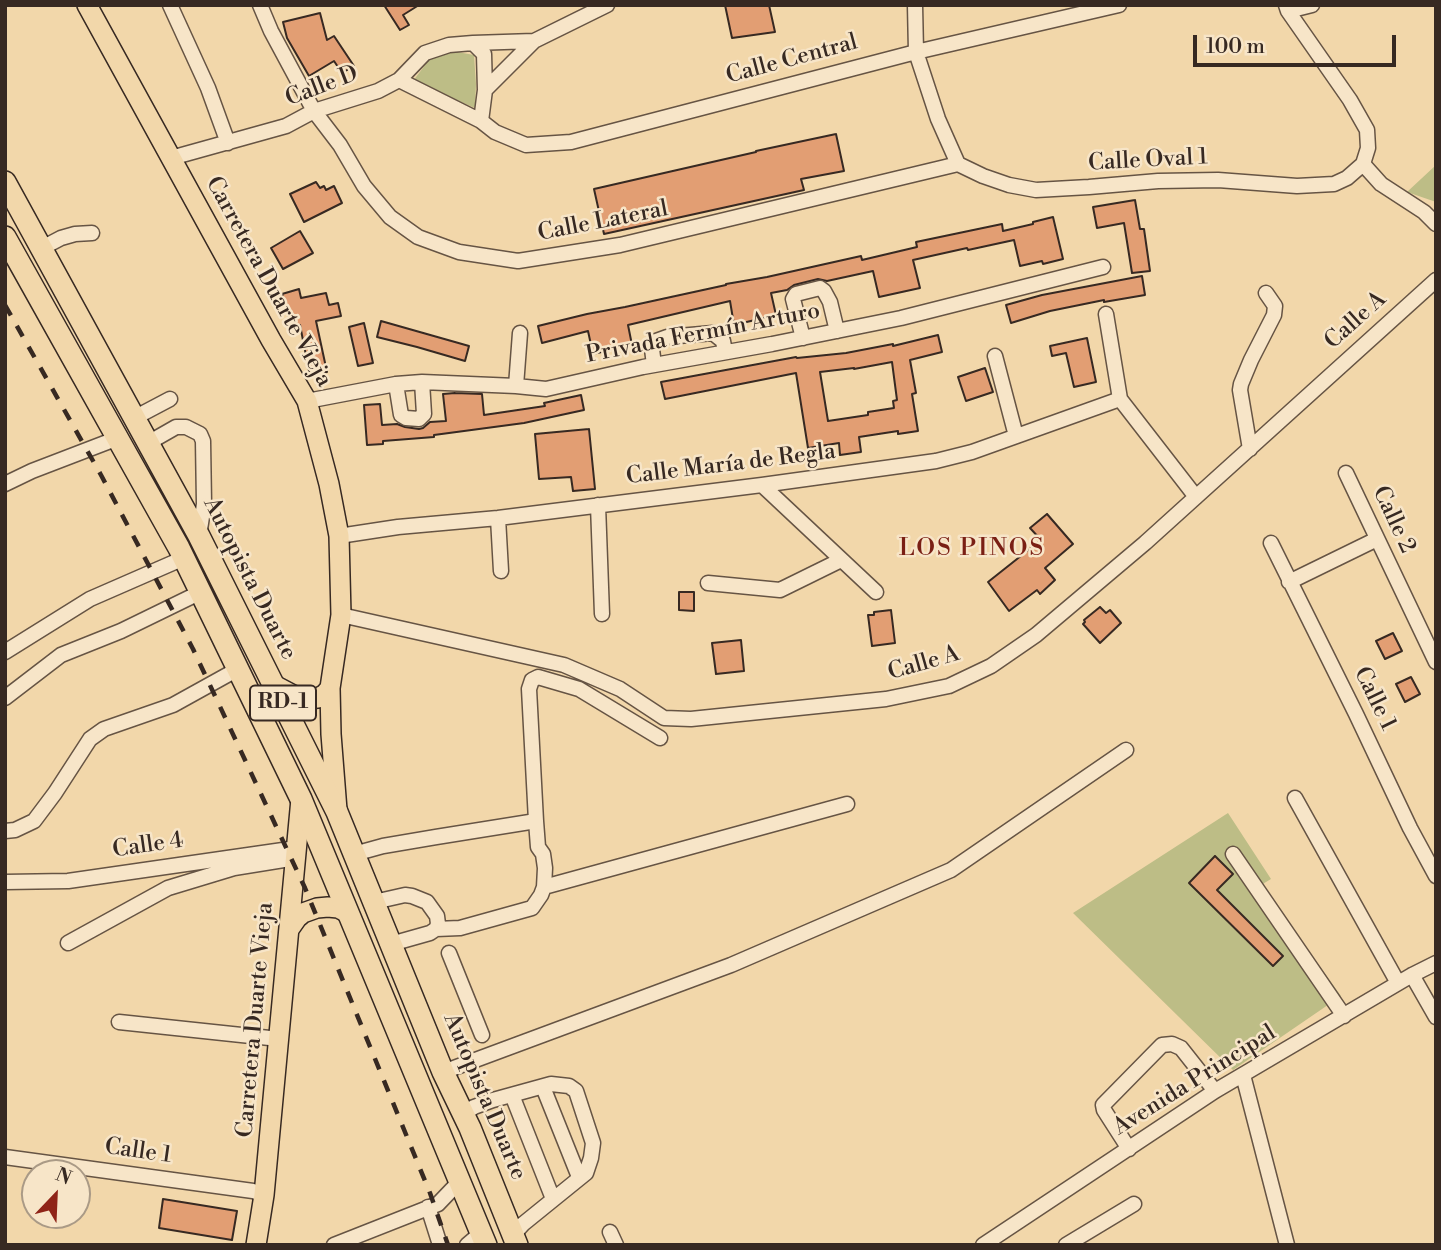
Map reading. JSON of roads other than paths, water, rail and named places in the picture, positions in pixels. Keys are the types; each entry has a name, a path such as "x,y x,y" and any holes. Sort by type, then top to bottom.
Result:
{"highway":[{"name":"Autopista Duarte","path":"5,182 199,536 337,812 515,1240"},
{"name":"RD-1","path":"5,237 184,558 301,799 460,1181 478,1241"}],"main road":[{"name":"Carretera Duarte Vieja","path":"87,5 307,401 329,484 339,536 341,615 330,688 337,812"},
{"path":"274,685 306,699 325,695 330,688"},
{"name":"Carretera Duarte Vieja","path":"256,1245 264,1195 301,799"},
{"path":"290,928 297,918 317,908 334,908 348,913"}],"street":[{"path":"170,5 208,88 228,143"},
{"name":"Calle Lateral","path":"260,5 314,111 340,145 364,186 390,217 418,237 459,252 518,261 620,245 958,164"},
{"path":"485,90 534,41 607,5"},
{"path":"915,5 916,52 930,97 958,164"},
{"name":"Calle Central","path":"481,121 495,132 526,145 571,142 916,52 1119,5"},
{"path":"1311,5 1287,8 1350,100 1367,130 1368,148 1363,164 1381,184 1424,212 1436,224"},
{"path":"473,43 484,54 485,90 481,121 399,80 425,53 449,45 473,43 534,41"},
{"name":"Calle D","path":"172,158 286,126 314,111 378,91 399,80"},
{"name":"Calle Oval 1","path":"958,164 1009,185 1036,190 1158,181 1218,180 1297,186 1334,184 1347,178 1363,164"},
{"path":"42,248 61,238 92,233"},
{"name":"Privada Fermín Arturo","path":"307,401 396,384 422,382 546,389 653,365 901,318 1103,267"},
{"name":"Calle A","path":"341,615 564,665 620,689 664,718 691,719 886,699 949,686 991,666 1036,635 1145,543 1436,280"},
{"path":"803,338 793,299 796,294 820,288 830,302 838,331"},
{"path":"1250,449 1240,390 1251,360 1274,315 1275,306 1266,293"},
{"path":"1105,314 1120,399 1196,497"},
{"path":"516,386 520,333"},
{"path":"653,365 652,349 656,341 667,337 713,333 723,341 725,352"},
{"path":"995,356 1016,436"},
{"path":"396,384 401,415 419,419 424,414 422,382"},
{"path":"134,418 170,399"},
{"name":"Calle María de Regla","path":"339,536 762,485 936,461 972,452 1120,399"},
{"path":"148,443 176,428 186,427 200,434 203,441 204,504 199,536"},
{"path":"5,484 118,439"},
{"name":"Calle 2","path":"1346,473 1436,662"},
{"path":"762,485 876,592"},
{"path":"598,505 602,614"},
{"path":"498,518 501,571"},
{"path":"1289,582 1377,540"},
{"name":"Calle 1","path":"1271,543 1436,876"},
{"path":"5,652 90,599 184,558"},
{"path":"708,583 780,590 841,560"},
{"path":"5,698 61,655 121,631 201,592"},
{"path":"5,831 15,830 34,821 90,739 104,729 173,705 238,669"},
{"path":"391,944 436,929 460,928 532,908 541,895 545,868 538,847 536,821 529,689 532,680 538,677 579,689 660,738"},
{"path":"443,1072 731,965 951,870 1126,750"},
{"path":"1295,798 1398,983"},
{"path":"544,887 847,804"},
{"path":"354,854 383,846 536,821"},
{"path":"68,943 168,888 296,853"},
{"name":"Calle 4","path":"5,882 68,880 296,853"},
{"path":"1233,854 1344,1016"},
{"path":"374,902 405,895 418,897 434,909 438,924 436,929"},
{"path":"449,953 482,1035"},
{"name":"Avenida Principal","path":"983,1245 1215,1091 1436,963"},
{"path":"1412,975 1436,1017"},
{"path":"119,1022 279,1039"},
{"path":"1129,1149 1102,1105 1162,1045 1172,1044 1181,1048 1215,1091"},
{"path":"1243,1075 1287,1245"},
{"path":"463,1114 474,1107 551,1084 569,1086 576,1091 593,1143 586,1172 523,1224 515,1240"},
{"path":"543,1087 579,1177"},
{"path":"512,1095 553,1199"},
{"name":"Calle 1","path":"5,1157 253,1191 264,1195"},
{"path":"334,1245 438,1204 460,1181"},
{"path":"1066,1245 1134,1205"},
{"path":"428,1207 440,1245"}],"railway":[{"path":"5,305 101,475 193,649 305,888 430,1193 448,1245"}],"district":[{"name":"LOS PINOS","path":"972,549"}]}
